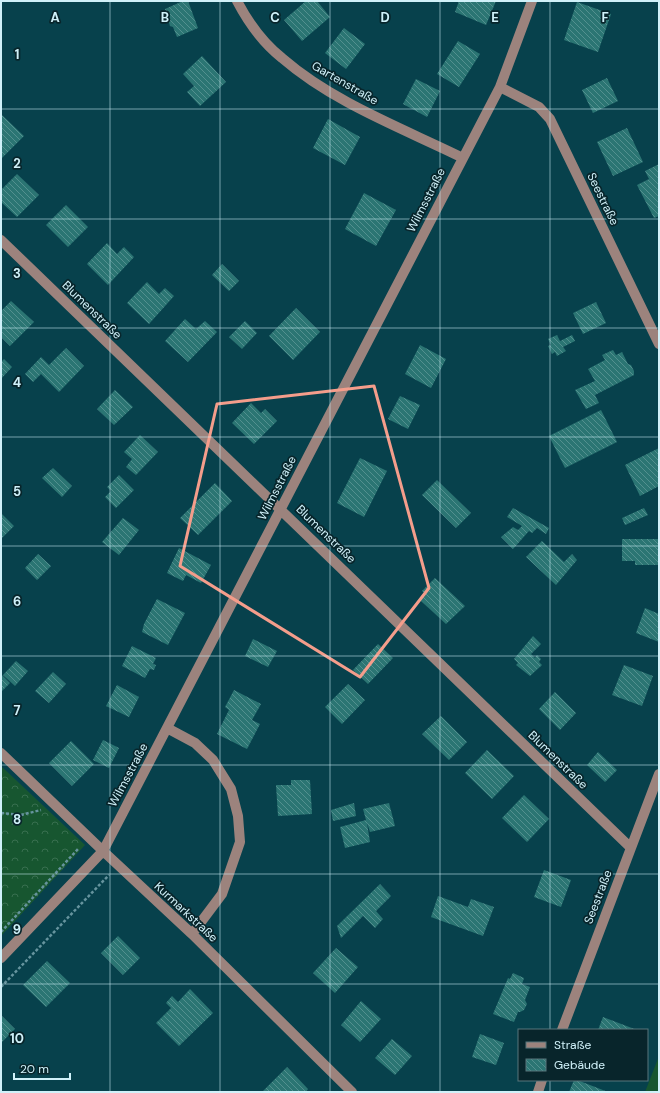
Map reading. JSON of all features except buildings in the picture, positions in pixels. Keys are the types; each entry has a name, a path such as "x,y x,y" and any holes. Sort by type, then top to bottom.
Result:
{"street":[{"name":"Gartenstraße","path":"237,1 247,20 267,44 298,71 345,101 463,158"},
{"name":"Wilmsstraße","path":"1,958 103,851 500,87 532,1"},
{"name":"Seestraße","path":"500,87 539,107 550,119 659,344"},
{"name":"Blumenstraße","path":"1,240 631,848"},
{"path":"167,728 195,744 213,760 231,789 238,816 240,842 222,894 192,934"},
{"name":"Kurmarkstraße","path":"1,753 118,866 192,934 352,1092"},
{"name":"Seestraße","path":"562,1029 659,774"},
{"path":"538,1092 542,1081"}],"path":[{"path":"1,813 21,815 37,812 54,804"},
{"path":"1,932 89,838"},
{"path":"1,987 118,866"}],"highlighted area":[{"path":"374,386 429,588 360,677 180,566 217,404"}],"green space":[{"path":"1,766 85,845 1,936"},
{"path":"659,1056 659,1092 645,1092"}]}
